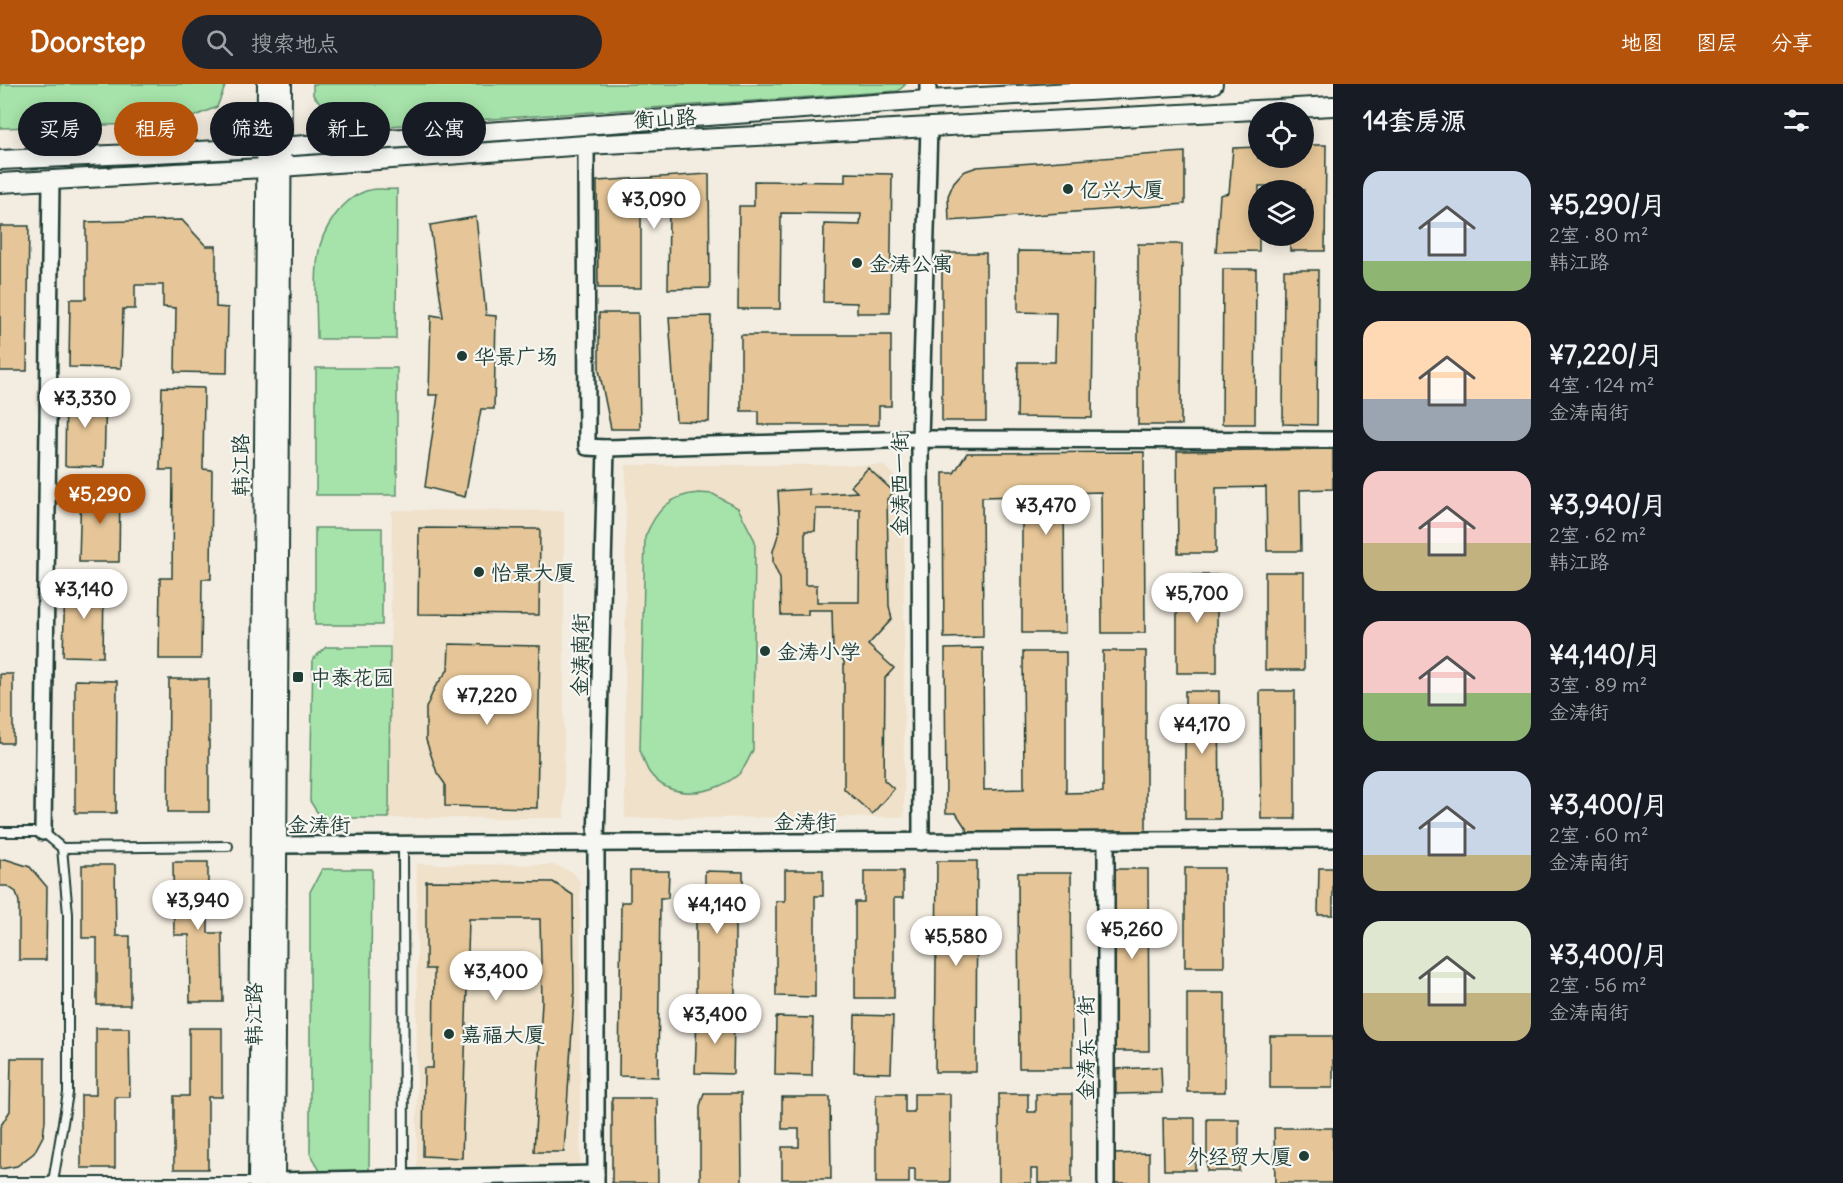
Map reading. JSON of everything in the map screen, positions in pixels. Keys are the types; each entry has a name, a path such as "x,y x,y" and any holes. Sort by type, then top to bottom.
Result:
{"street":[{"name":"韩江路","path":"267,84 269,102"},
{"name":"韩江路","path":"279,102 282,84"},
{"name":"衡山路","path":"294,145 928,92 1213,84"},
{"name":"衡山路","path":"0,183 273,168 586,145 1333,106"},
{"name":"金涛西一街","path":"921,842 920,439 928,127"},
{"path":"586,145 587,447 920,439 1333,440"},
{"name":"衡山路","path":"0,160 210,150"},
{"name":"韩江路","path":"266,1182 273,156"},
{"path":"44,832 51,180"},
{"name":"金涛南街","path":"596,1178 596,844 606,448"},
{"name":"金涛街","path":"268,846 1333,839"},
{"name":"金涛东一街","path":"1106,840 1106,1183"},
{"path":"266,1182 377,1181 404,1178 596,1178"}],"lane":[{"path":"0,832 44,832 62,848 228,846"},
{"path":"403,845 404,1178"},
{"path":"53,1182 68,1093 68,914 62,848"},
{"path":"0,1182 266,1182"}],"shaded area":[{"name":"金涛小学","path":"626,465 883,465 904,485 904,817 625,818"},
{"path":"392,510 564,511 564,818 389,818"},
{"path":"417,864 553,865 573,872 580,882 580,1165 417,1167"}],"green space":[{"path":"0,84 226,84 219,102 210,102 210,110 198,115 198,102 114,102 114,125 102,125 102,102 18,102 18,127 0,128"},
{"path":"313,84 906,84 898,91 486,119 486,102 402,102 402,125 390,126 390,102 319,102 313,95"},
{"path":"373,189 397,189 396,339 317,339 317,266 320,246 329,225 342,207 360,193"},
{"path":"316,368 397,368 397,495 316,495"},
{"path":"699,493 713,494 738,508 755,541 753,750 741,772 729,781 706,791 693,792 669,788 658,782 649,772 640,750 645,537 654,519 665,506 679,497"},
{"path":"315,528 382,528 382,625 315,625"},
{"path":"326,647 390,647 389,818 329,818 317,812 310,801 313,659"},
{"path":"322,869 372,869 369,1171 320,1171 310,1152 310,892"}],"building":[{"path":"1314,145 1326,145 1325,251 1290,251 1290,246 1314,246 1314,180 1248,180 1248,246 1259,246 1259,251 1216,252 1220,195 1229,193 1233,148 1248,147 1248,168 1314,168"},
{"name":"亿兴大厦","path":"1185,152 1185,204 949,221 948,196 954,182 963,172 977,167"},
{"name":"金涛公寓","path":"845,173 892,174 890,313 857,313 857,303 823,302 824,224 860,225 861,214 781,213 780,309 738,309 739,206 754,206 754,181 845,182"},
{"path":"709,174 710,288 668,289 669,210 641,209 641,288 598,288 597,181"},
{"name":"华景广场","path":"476,217 486,315 496,316 494,409 481,409 465,497 425,487 438,395 429,395 431,315 443,317 430,225"},
{"path":"182,220 206,246 216,246 216,307 228,308 227,373 175,372 176,308 163,307 163,285 135,285 135,309 123,309 121,368 69,367 70,299 86,299 86,222"},
{"path":"0,226 29,226 27,371 0,371"},
{"path":"1138,244 1182,244 1181,425 1138,425"},
{"path":"1018,251 1094,252 1092,418 1017,417 1018,362 1055,362 1056,313 1018,312"},
{"path":"942,253 986,253 986,421 942,421"},
{"path":"1223,269 1256,269 1255,424 1222,424"},
{"path":"1284,270 1318,270 1317,425 1283,424"},
{"path":"599,313 638,313 640,429 611,429 599,370"},
{"path":"711,316 709,422 676,421 669,317"},
{"path":"741,335 891,335 891,406 879,406 879,425 759,425 759,411 741,411"},
{"path":"162,387 204,388 203,469 212,470 211,579 202,579 201,659 159,659 160,578 172,578 173,470 160,470"},
{"path":"66,392 106,393 104,467 65,466"},
{"path":"1333,449 1333,489 1300,490 1301,551 1267,551 1266,487 1216,488 1216,553 1178,553 1177,451"},
{"path":"1144,452 1145,633 1102,633 1101,492 1064,493 1065,633 1022,633 1022,496 982,497 983,637 944,638 943,473 954,473 967,453"},
{"path":"868,468 894,492 887,499 889,606 892,619 868,645 894,668 885,678 884,780 894,789 872,814 844,789 844,661 833,649 832,610 808,610 808,615 781,615 780,579 773,563 773,551 780,529 778,491 809,489 809,495 857,492 851,486","holes":["816,509 860,509 859,602 817,602 817,585 805,585 805,531 815,531"]},
{"path":"81,488 120,489 119,562 79,562"},
{"name":"怡景大厦","path":"419,528 540,529 539,615 418,614"},
{"path":"1265,572 1304,572 1304,670 1265,670"},
{"path":"1177,575 1217,575 1217,673 1177,673"},
{"path":"65,582 104,583 103,657 63,656"},
{"path":"449,644 540,646 537,808 445,806 445,784 437,773 426,740 426,708 435,687 448,670"},
{"path":"983,648 984,790 1024,789 1023,652 1066,652 1066,793 1103,792 1103,651 1146,651 1146,832 969,833 956,813 946,813 945,649"},
{"path":"0,674 13,674 13,743 0,743"},
{"path":"169,679 209,679 209,812 168,812"},
{"path":"75,680 117,681 116,813 75,813"},
{"path":"1185,691 1219,691 1220,819 1185,819"},
{"path":"1260,691 1295,691 1295,819 1261,819"},
{"path":"5,859 30,867 47,887 46,960 19,960 19,902 16,892 7,886 0,886 0,860"},
{"path":"937,861 977,861 976,1072 935,1072"},
{"path":"173,862 208,862 208,933 222,933 223,1002 190,1002 189,935 174,935"},
{"path":"82,865 115,865 116,936 130,936 130,1005 97,1005 97,938 82,938"},
{"path":"1185,868 1224,868 1224,967 1185,967"},
{"path":"1319,868 1333,868 1333,915 1318,915"},
{"path":"1114,869 1148,869 1149,1051 1115,1051"},
{"path":"785,870 823,870 823,896 815,896 815,997 776,996 776,901 785,901"},
{"path":"630,871 669,871 668,898 660,898 658,1077 619,1076 621,902 630,902"},
{"path":"705,871 743,872 743,898 735,898 735,998 696,998 696,903 705,903"},
{"path":"864,871 903,871 903,898 894,898 894,998 855,998 855,902 864,902"},
{"path":"1018,873 1071,873 1072,1068 1019,1068"},
{"name":"嘉福大厦","path":"426,881 553,882 573,895 574,1000 564,1152 534,1152 542,1001 540,919 469,919 462,1158 423,1156 424,1068 433,1068 434,969 426,969"},
{"path":"1187,993 1225,993 1225,1092 1187,1092"},
{"path":"855,1015 893,1016 891,1073 854,1072"},
{"path":"697,1016 734,1017 733,1074 695,1073"},
{"path":"776,1017 813,1018 812,1076 775,1075"},
{"path":"96,1028 129,1028 130,1097 115,1097 115,1168 81,1168 81,1095 96,1095"},
{"path":"189,1028 222,1028 222,1097 208,1097 208,1169 174,1169 174,1096 189,1096"},
{"path":"1270,1036 1333,1036 1333,1088 1270,1088"},
{"path":"11,1058 45,1058 45,1121 43,1136 34,1153 17,1166 0,1169 0,1127 10,1111"},
{"path":"1161,1067 1162,1093 1116,1094 1116,1069"},
{"path":"704,1093 741,1093 742,1183 700,1183 700,1106"},
{"path":"876,1094 905,1094 905,1112 914,1112 914,1094 950,1094 950,1182 915,1182 915,1169 909,1169 909,1183 876,1183"},
{"path":"999,1094 1028,1094 1028,1112 1036,1112 1036,1094 1072,1094 1072,1183 1038,1183 1038,1169 1031,1169 1031,1183 999,1183"},
{"path":"782,1097 830,1097 831,1179 782,1179 782,1147 799,1147 799,1129 782,1129"},
{"path":"612,1098 657,1098 658,1183 612,1183"},
{"path":"1163,1118 1195,1118 1195,1170 1164,1170"},
{"path":"1207,1119 1239,1119 1239,1171 1207,1171"},
{"name":"外经贸大厦","path":"1274,1128 1333,1128 1333,1183 1275,1183"},
{"path":"1149,1153 1149,1183 1112,1183 1112,1154"}],"place":[{"name":"亿兴大厦","path":"1068,189"},
{"name":"金涛公寓","path":"857,263"},
{"name":"华景广场","path":"462,356"},
{"name":"怡景大厦","path":"479,572"},
{"name":"金涛小学","path":"765,651"},
{"name":"中泰花园","path":"298,677"},
{"name":"嘉福大厦","path":"449,1034"},
{"name":"外经贸大厦","path":"1304,1156"}]}
